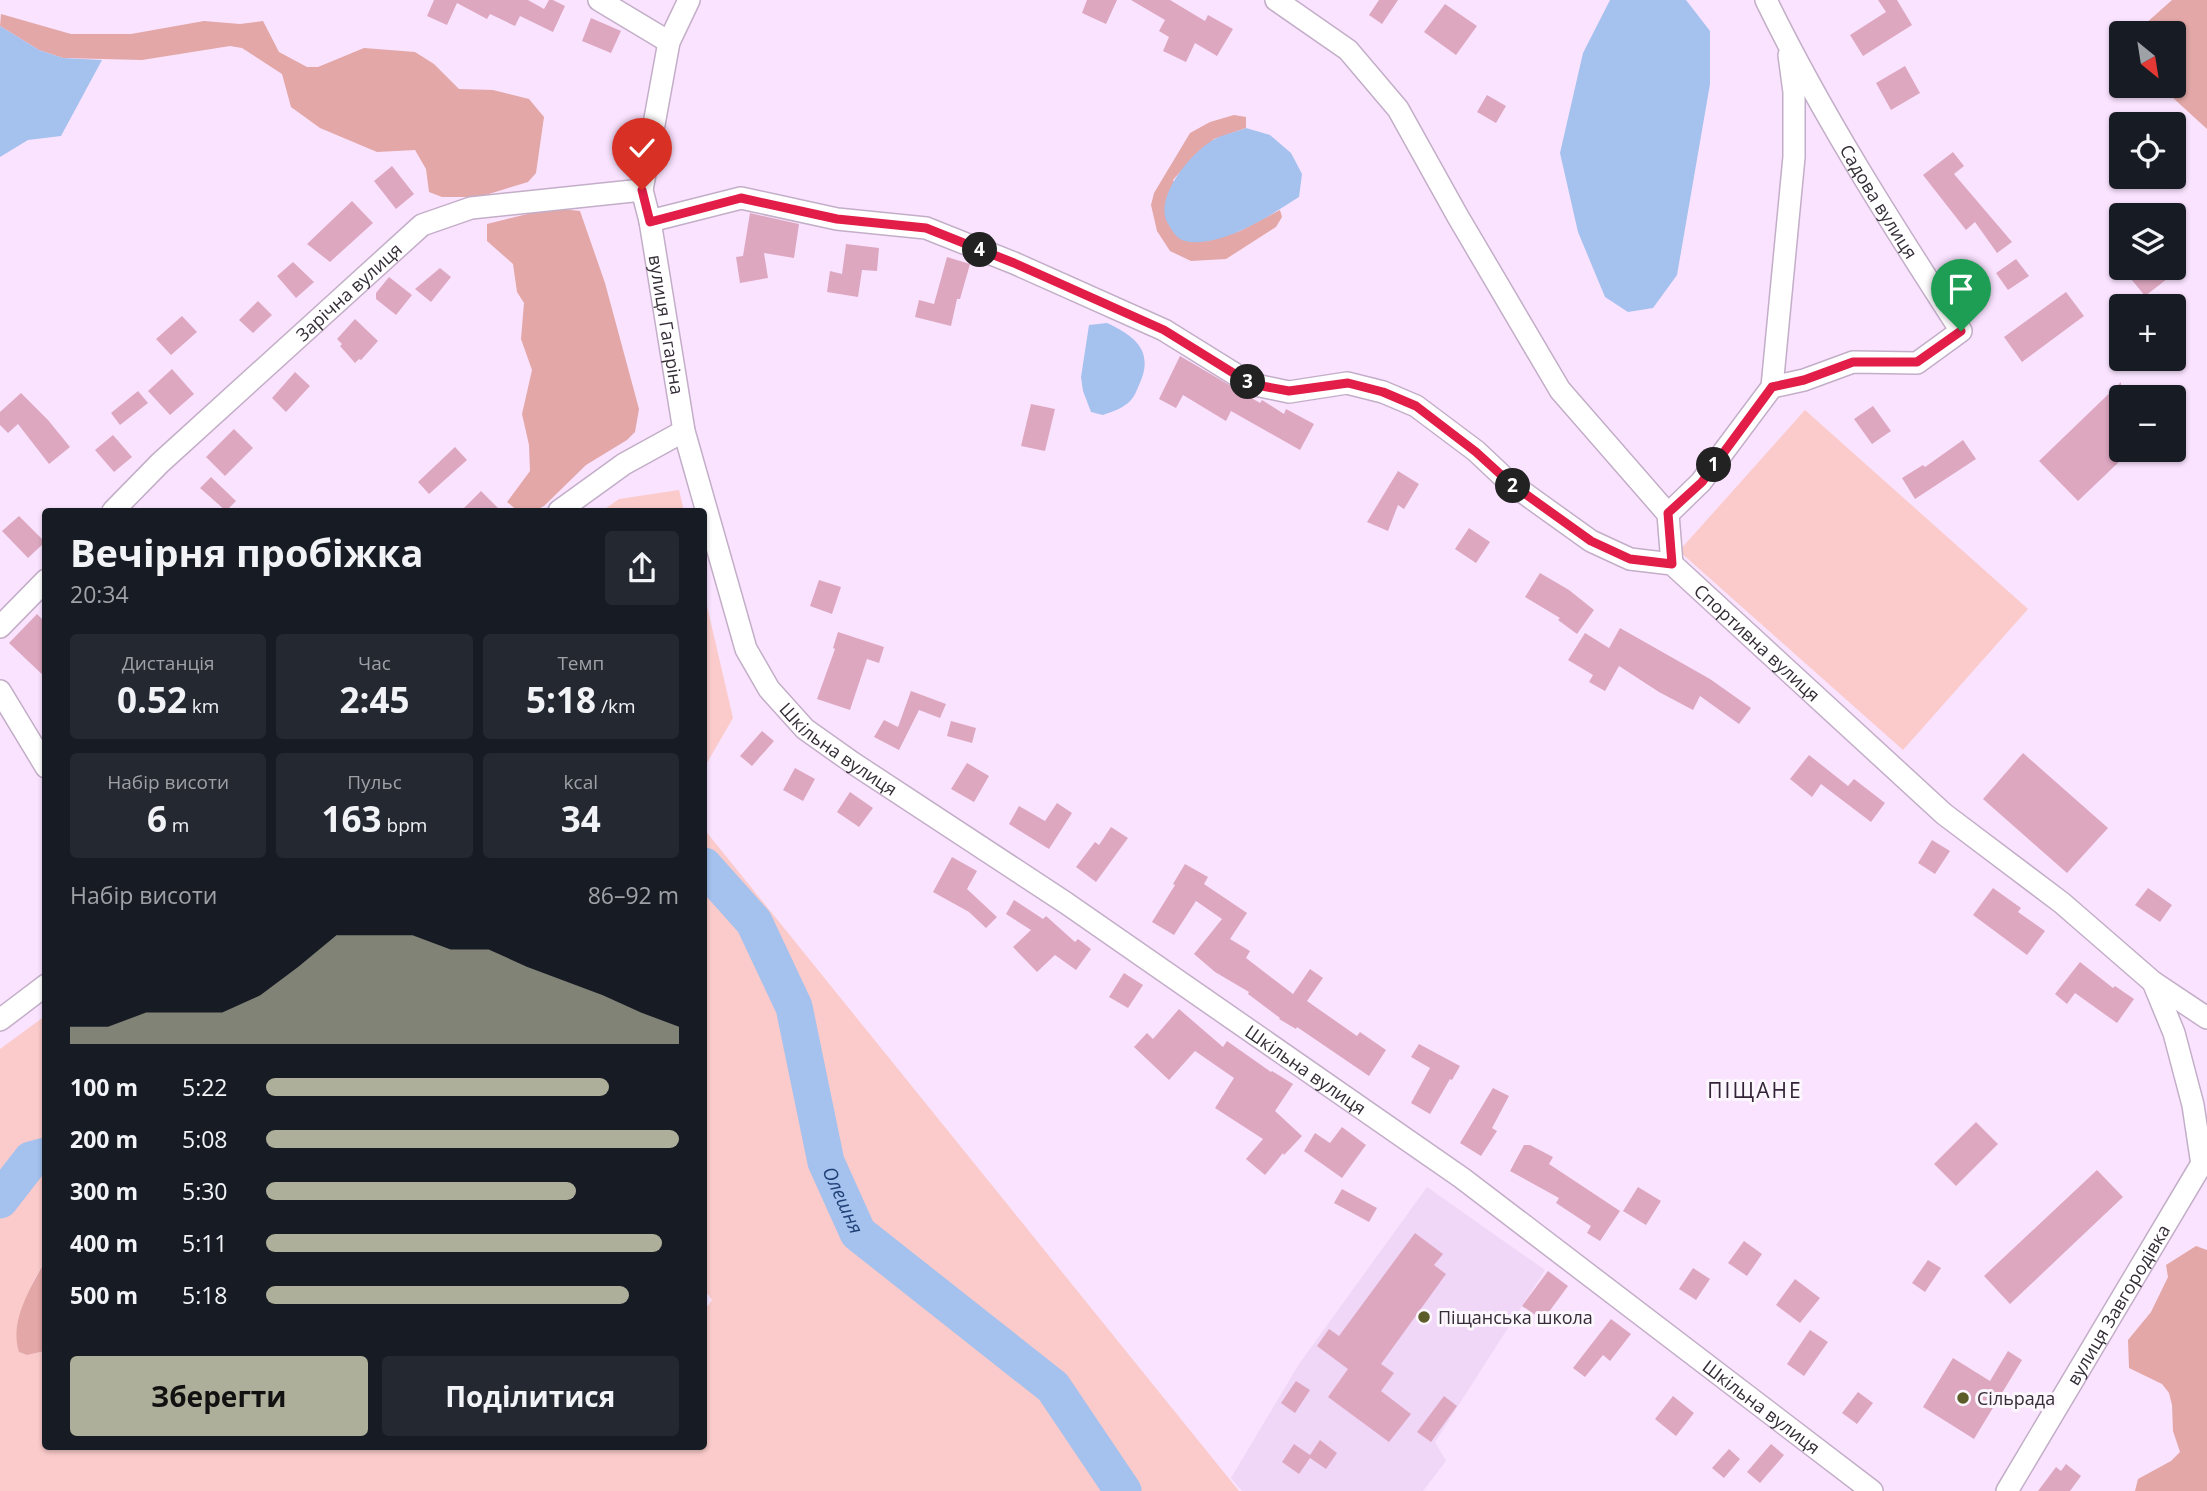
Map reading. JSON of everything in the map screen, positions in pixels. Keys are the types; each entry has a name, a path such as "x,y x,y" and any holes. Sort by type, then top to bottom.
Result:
{"street":[{"path":"599,0 669,42"},
{"name":"вулиця Гагаріна","path":"689,0 669,42 642,190 650,222 684,431 706,508"},
{"path":"650,222 741,198 837,219 926,228 1014,263 1164,330 1251,384 1289,391 1348,383 1383,392 1416,406 1476,452 1510,483 1591,541 1630,559 1672,564 1668,513 1560,390 1398,109 1348,50 1276,0"},
{"name":"Садова вулиця","path":"1766,0 1788,46 1868,187 1961,331 1917,362 1853,362 1804,380 1772,387"},
{"path":"1668,513 1702,482 1772,387 1794,157 1794,92 1788,46"},
{"name":"Зарічна вулиця","path":"116,508 160,463 422,225 471,208 642,190"},
{"path":"562,508 624,464 684,431"},
{"name":"вулиця Гагаріна","path":"707,512 746,649"},
{"name":"Спортивна вулиця","path":"1672,564 1944,814 2062,903 2153,982 2207,1018"},
{"path":"0,627 42,584"},
{"name":"Шкільна вулиця","path":"746,649 769,689 805,729 1066,903 1461,1178 1872,1491"},
{"path":"0,691 42,760"},
{"path":"2153,982 2174,1033 2204,1160"},
{"path":"0,1020 42,988"},
{"name":"вулиця Завгородівка","path":"2007,1491 2204,1160"}],"shaded area":[{"path":"2172,0 2207,0 2207,129 2173,98 2186,98 2186,21 2148,21"},
{"path":"1,14 71,34 131,34 204,21 240,24 263,21 279,52 307,67 318,67 364,48 415,52 434,64 459,89 493,90 529,99 544,117 536,173 528,182 479,197 442,197 429,192 426,169 415,150 377,152 320,128 291,107 282,74 242,48 230,46 142,60 63,58 39,50 0,26"},
{"path":"1234,115 1246,117 1246,128 1214,139 1173,180 1208,241 1240,231 1280,210 1282,217 1276,227 1226,259 1191,261 1170,251 1157,231 1151,205 1154,193 1190,133 1210,122"},
{"path":"552,208 580,211 605,283 639,409 635,432 627,440 586,465 540,508 514,508 507,502 530,471 529,445 522,414 532,370 521,339 524,303 517,292 513,264 487,241 487,224"},
{"path":"1805,410 2028,609 1903,750 1679,551"},
{"path":"679,490 683,508 606,508 619,499"},
{"path":"707,606 733,718 707,763"},
{"path":"707,833 1239,1491 0,1491 0,1049 42,1018 42,1266 24,1304 18,1338 19,1352 27,1355 42,1352 42,1450 707,1450 707,1307 712,1300 707,1293"},
{"name":"Піщанська школа","path":"1427,1187 1545,1270 1435,1442 1446,1461 1423,1491 1242,1491 1231,1478 1299,1364"},
{"path":"2196,1246 2207,1250 2207,1491 2135,1491 2138,1479 2171,1461 2180,1452 2173,1431 2169,1393 2162,1384 2129,1368 2128,1340 2151,1312 2168,1277 2166,1265"},
{"path":"42,1267 42,1352 27,1355 19,1352 17,1328 28,1293"}],"water":[{"path":"1610,0 1686,0 1710,31 1710,84 1677,275 1653,308 1628,312 1605,297 1578,232 1560,153 1583,53"},
{"path":"0,26 39,50 63,58 102,60 61,136 28,140 0,157"},
{"path":"1246,128 1270,135 1291,153 1302,174 1299,197 1260,221 1229,235 1199,242 1182,240 1167,222 1164,211 1171,187 1187,163 1206,145 1219,137"},
{"path":"1107,323 1134,339 1140,346 1145,363 1132,399 1122,407 1103,415 1091,412 1081,377 1089,325"}],"building":[{"path":"434,0 528,0 544,9 549,0 553,0 565,6 553,32 520,16 515,26 490,14 487,19 457,3 447,25 427,16"},
{"path":"1087,0 1117,0 1106,24 1082,13"},
{"path":"1131,0 1170,0 1205,21 1208,15 1233,29 1217,56 1195,43 1186,62 1163,51 1169,37 1159,31 1165,20"},
{"path":"1379,0 1398,0 1382,24 1369,15"},
{"path":"1878,0 1897,0 1912,25 1863,56 1850,35 1886,12"},
{"path":"1445,4 1477,26 1456,55 1424,32"},
{"path":"591,18 621,31 611,53 582,41"},
{"path":"1905,66 1920,93 1891,110 1876,83"},
{"path":"1487,95 1506,106 1496,123 1477,112"},
{"path":"1953,152 1964,166 1954,174 2012,242 1997,253 1975,222 1966,230 1923,175"},
{"path":"392,166 414,194 396,209 374,181"},
{"path":"352,201 373,223 330,262 307,244"},
{"path":"750,213 799,224 794,258 764,253 768,278 740,283 736,257 743,256"},
{"path":"846,244 879,248 877,271 862,270 858,297 827,292 830,271 842,274"},
{"path":"947,257 970,264 960,299 957,299 951,326 915,317 919,300 934,304"},
{"path":"2016,259 2029,276 2008,290 1996,273"},
{"path":"293,262 314,282 296,298 277,276"},
{"path":"440,268 451,277 431,302 415,289"},
{"path":"389,277 412,295 396,315 376,299 376,293"},
{"path":"2132,280 2166,280 2148,294 2143,294"},
{"path":"2066,292 2084,316 2022,362 2004,337"},
{"path":"258,301 272,315 253,333 239,320"},
{"path":"182,316 197,332 171,355 156,339"},
{"path":"355,319 378,341 355,363 337,339"},
{"path":"1180,356 1260,403 1262,400 1284,414 1286,409 1314,424 1300,450 1231,411 1226,421 1183,395 1176,408 1159,399"},
{"path":"172,369 194,394 170,415 148,391"},
{"path":"295,372 310,386 286,412 272,398"},
{"path":"138,391 148,403 120,425 111,413"},
{"path":"21,393 70,447 49,464 18,424 8,433 0,425 0,412"},
{"path":"2109,394 2109,462 2119,462 2078,501 2039,461"},
{"path":"1031,404 1055,409 1045,451 1021,446"},
{"path":"1873,406 1891,431 1872,444 1854,419"},
{"path":"234,429 253,448 225,476 206,457"},
{"path":"113,435 132,457 114,472 95,450"},
{"path":"1963,440 1976,459 1915,499 1902,478 1923,465 1925,467"},
{"path":"455,447 467,460 429,494 418,482"},
{"path":"1398,471 1419,484 1404,509 1398,505 1388,531 1367,522"},
{"path":"211,477 236,501 229,508 223,508 200,488"},
{"path":"481,491 498,508 464,508"},
{"path":"19,516 42,539 42,545 28,558 2,531"},
{"path":"1469,528 1490,542 1476,563 1455,549"},
{"path":"1540,573 1569,590 1594,610 1577,634 1558,620 1560,618 1525,597"},
{"path":"819,580 841,587 832,614 810,606"},
{"path":"37,614 42,619 42,674 9,643"},
{"path":"1620,628 1710,679 1751,708 1739,724 1700,696 1693,710 1619,666 1605,691 1589,682 1593,675 1568,660 1585,633 1609,648"},
{"path":"838,632 884,647 879,663 867,659 850,710 817,699 835,649 833,648"},
{"path":"911,691 946,704 940,718 919,710 899,750 874,737 884,720 898,727"},
{"path":"951,721 976,728 972,743 947,736"},
{"path":"762,731 774,741 752,766 740,756"},
{"path":"2023,753 2108,828 2067,873 1983,799"},
{"path":"1809,755 1848,786 1854,779 1885,803 1871,822 1821,784 1812,797 1790,779"},
{"path":"967,763 989,776 974,802 951,789"},
{"path":"795,768 815,779 803,801 783,790"},
{"path":"850,792 873,808 859,827 837,812"},
{"path":"1057,803 1072,813 1049,849 1009,824 1019,806 1045,821"},
{"path":"1111,827 1128,838 1096,882 1076,867 1095,842 1099,845"},
{"path":"1932,840 1950,851 1935,874 1918,863"},
{"path":"952,857 977,871 967,889 997,917 986,928 969,912 933,892"},
{"path":"1185,864 1208,877 1204,884 1247,913 1230,939 1250,951 1246,958 1293,994 1310,969 1323,978 1307,1001 1357,1036 1360,1032 1386,1050 1369,1076 1297,1027 1296,1029 1279,1019 1248,994 1249,992 1215,972 1194,954 1222,919 1196,901 1174,935 1152,922"},
{"path":"1993,888 2021,908 2018,912 2045,931 2027,955 1973,915"},
{"path":"2148,888 2172,905 2160,922 2135,905"},
{"path":"1014,900 1043,919 1046,916 1075,942 1078,939 1091,949 1076,970 1055,955 1037,972 1013,947 1031,930 1006,914"},
{"path":"2080,962 2113,988 2115,986 2134,999 2117,1023 2075,993 2067,1004 2055,994"},
{"path":"1124,973 1143,985 1128,1008 1109,997"},
{"path":"1179,1009 1223,1047 1227,1041 1293,1084 1275,1111 1302,1136 1265,1175 1246,1159 1263,1139 1215,1108 1234,1078 1195,1051 1169,1080 1134,1047 1147,1033 1153,1039"},
{"path":"1419,1044 1460,1066 1430,1114 1411,1103 1430,1068 1411,1057"},
{"path":"1493,1088 1509,1096 1492,1128 1497,1131 1481,1156 1460,1143"},
{"path":"1976,1122 1998,1144 1956,1186 1934,1164"},
{"path":"1342,1127 1366,1145 1342,1178 1304,1151 1315,1133 1330,1143"},
{"path":"1524,1145 1530,1145 1553,1157 1549,1164 1620,1211 1600,1241 1587,1233 1591,1226 1556,1203 1559,1198 1510,1171"},
{"path":"2097,1170 2123,1197 2010,1304 1984,1276"},
{"path":"1638,1187 1661,1201 1646,1225 1623,1211"},
{"path":"1342,1189 1377,1208 1369,1222 1334,1203"},
{"path":"1415,1233 1443,1254 1434,1265 1446,1274 1381,1364 1394,1373 1381,1391 1411,1414 1389,1442 1328,1397 1348,1369 1317,1346 1329,1329 1339,1336"},
{"path":"1744,1241 1762,1254 1747,1276 1728,1263"},
{"path":"1928,1260 1941,1268 1925,1292 1912,1283"},
{"path":"1693,1268 1710,1279 1696,1300 1679,1289"},
{"path":"1548,1271 1568,1286 1543,1320 1522,1306"},
{"path":"1795,1279 1820,1298 1800,1323 1776,1305"},
{"path":"1611,1319 1631,1334 1610,1361 1603,1355 1585,1377 1573,1368"},
{"path":"1810,1330 1828,1342 1804,1376 1787,1364"},
{"name":"Сільрада","path":"2008,1351 2022,1360 1974,1439 1923,1407 1953,1358 1990,1381"},
{"path":"1296,1381 1310,1390 1295,1413 1281,1403"},
{"path":"1858,1392 1873,1403 1857,1424 1842,1413"},
{"path":"1444,1396 1457,1406 1431,1442 1417,1432"},
{"path":"1673,1396 1694,1413 1676,1436 1655,1419"},
{"path":"1320,1440 1337,1453 1326,1469 1310,1458 1299,1474 1282,1462 1294,1444 1310,1455"},
{"path":"1771,1444 1784,1455 1760,1483 1747,1472"},
{"path":"1729,1449 1740,1459 1724,1478 1712,1468"},
{"path":"2066,1464 2081,1476 2070,1491 2038,1491 2056,1467 2061,1471"}],"waterway":[{"name":"Олешня","path":"707,869 754,922 794,1007 826,1162 858,1233 1053,1387 1123,1491"},
{"name":"Олешня","path":"0,1200 31,1160 42,1157"}],"place":[{"name":"Піщанська школа","path":"1424,1317"},
{"name":"Сільрада","path":"1963,1398"}],"district":[{"name":"ПІЩАНЕ","path":"1755,1090"}],"route":[{"path":"642,190 650,222 741,198 837,219 926,228 1014,263 1164,330 1251,384 1289,391 1348,383 1383,392 1416,406 1476,452 1510,483 1591,541 1630,559 1672,564 1668,513 1702,482 1772,387 1804,380 1853,362 1917,362 1961,331"}]}
